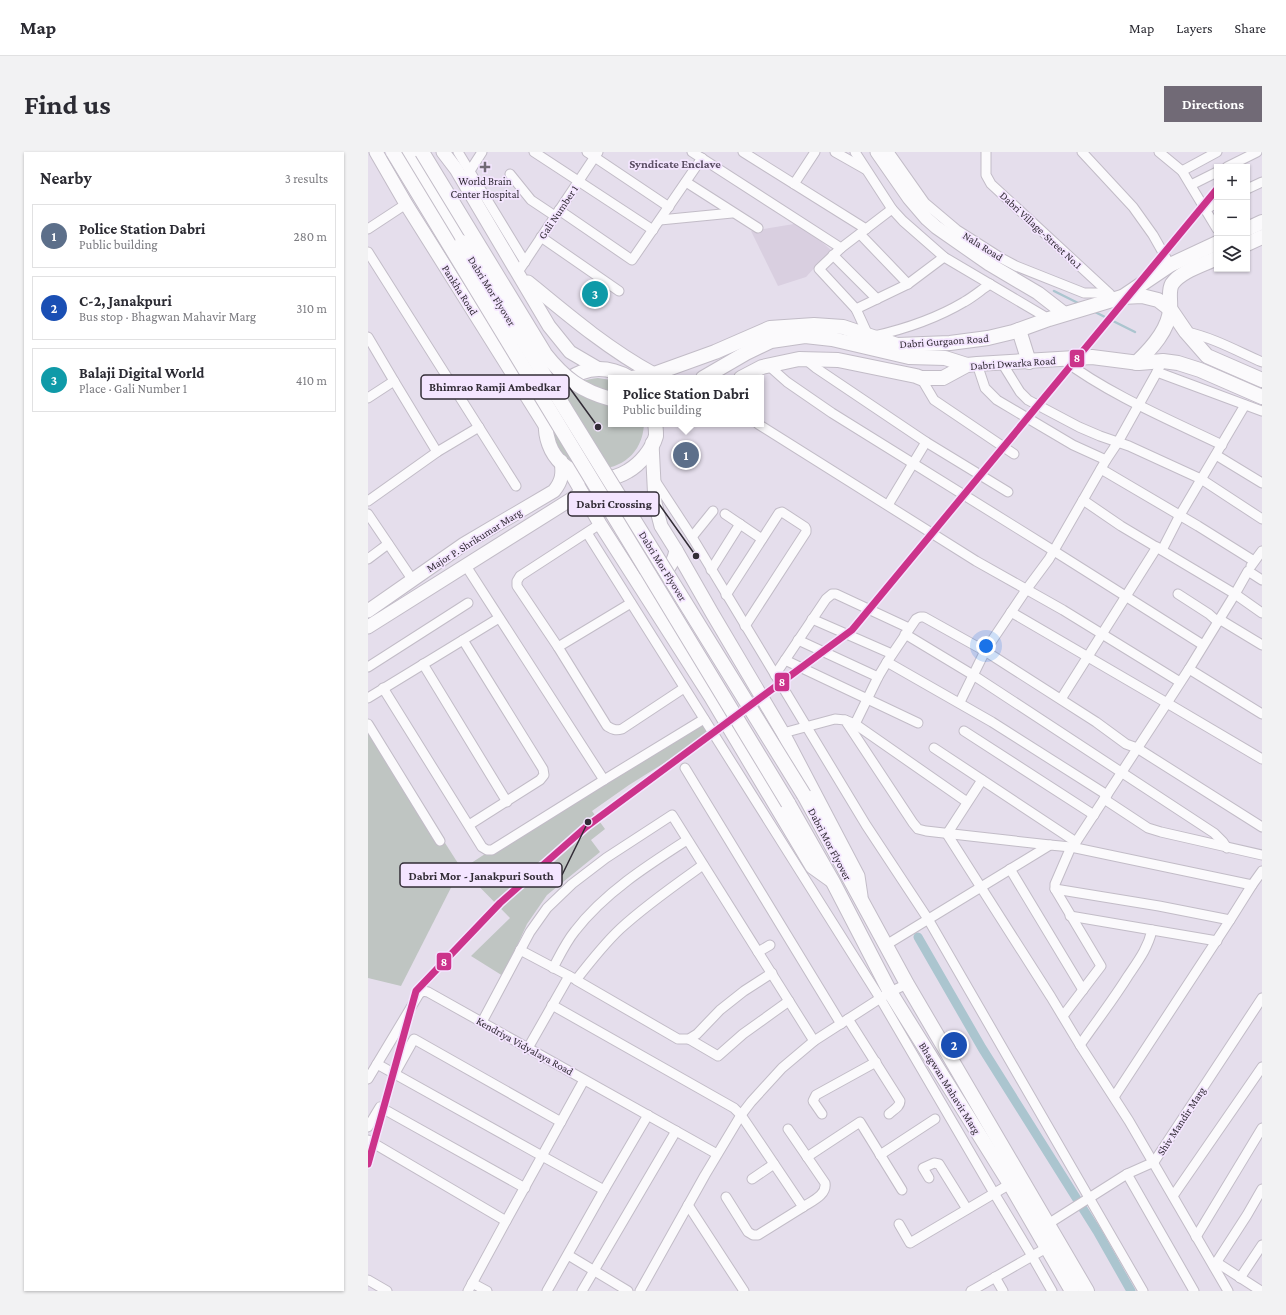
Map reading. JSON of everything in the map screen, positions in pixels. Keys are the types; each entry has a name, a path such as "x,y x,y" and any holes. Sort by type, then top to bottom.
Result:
{"main road":[{"name":"Pankha Road","path":"376,152 406,204 546,426"},
{"name":"Dabri Mor Flyover","path":"393,152 788,803 833,882"},
{"name":"Dabri Mor Flyover","path":"409,152 462,242 804,795 861,901"},
{"path":"422,152 555,368 567,379 586,390 608,398"},
{"path":"443,152 466,176 521,270 528,289 549,326 570,352 599,369 622,375"},
{"path":"877,152 908,198 936,227 989,264 1068,313"},
{"path":"1250,228 1262,222"},
{"path":"1250,243 1262,237"},
{"path":"1113,298 1170,265 1214,244"},
{"path":"1136,363 1152,348 1164,328 1170,310 1171,286 1177,278 1188,271 1214,259"},
{"path":"521,270 555,305 613,349 654,374"},
{"path":"476,316 528,289"},
{"path":"1113,298 1142,296 1158,300 1170,310 1186,332 1207,356 1262,380"},
{"name":"Dabri Gurgaon Road","path":"649,375 715,352 770,328 808,325 843,327 897,346 950,342 988,338 1019,330 1113,298"},
{"path":"1019,330 1029,362"},
{"path":"709,375 746,353 771,341 805,336 832,339 909,357 945,358 972,365"},
{"name":"Dabri Dwarka Road","path":"747,375 762,367 804,359 838,360 921,378 943,378 972,365 1092,357 1160,367 1178,363 1200,370 1262,397"},
{"path":"599,369 578,374 560,387 554,396 549,405 546,416 546,426 550,445 710,696 812,867 833,882"},
{"path":"564,465 589,478 612,478 623,474 632,469 648,452 656,436 658,427"},
{"path":"652,442 655,503 661,526 783,733 858,876 861,901"},
{"name":"Major P. Shrikumar Marg","path":"368,611 464,544 554,491 562,480 562,470 564,465"},
{"name":"Major P. Shrikumar Marg","path":"368,627 581,493"},
{"path":"635,579 650,580 663,574 672,563 676,550"},
{"name":"Bhagwan Mahavir Marg","path":"833,882 885,995 1010,1184 1048,1247 1072,1291"},
{"name":"Bhagwan Mahavir Marg","path":"861,901 907,984 1087,1291"}],"street":[{"path":"458,152 466,176"},
{"path":"466,176 482,152"},
{"path":"534,152 653,230"},
{"path":"692,152 841,248"},
{"path":"743,152 794,184 863,231 908,284"},
{"path":"794,184 815,152"},
{"path":"836,152 866,170"},
{"path":"855,152 892,209 903,221 944,257 1049,319"},
{"name":"Nala Road","path":"888,152 925,203 957,230 1016,266 1084,293 1113,298"},
{"name":"Dabri Village-Street No.1","path":"986,152 986,175 991,184 1113,298"},
{"path":"1082,152 1133,207 1153,235 1170,265"},
{"path":"1159,152 1182,171 1214,224"},
{"path":"1233,164 1257,152"},
{"path":"1182,171 1214,153"},
{"path":"594,154 669,206"},
{"name":"Gali Number 1","path":"521,270 541,237 579,181 594,154"},
{"path":"510,174 530,200 557,213 632,260 702,158"},
{"path":"1191,185 1214,174"},
{"path":"686,182 758,228"},
{"path":"1250,188 1262,182"},
{"path":"368,229 406,204"},
{"path":"1206,209 1214,205"},
{"path":"892,209 841,248 819,269 856,309 870,336 908,327 945,312 965,302 990,284"},
{"path":"660,220 732,212"},
{"path":"541,237 619,291"},
{"path":"368,252 516,486"},
{"path":"833,255 877,299"},
{"path":"856,309 908,284 944,257"},
{"path":"1186,332 1211,339 1262,362"},
{"path":"368,336 437,452"},
{"path":"804,359 926,442 1008,492"},
{"path":"1062,359 1080,372 1139,405 1222,445"},
{"path":"1002,363 1020,392 1028,400 1086,430 1118,442 1201,479 1262,519"},
{"path":"972,365 985,388 997,400 1073,445 1106,460"},
{"path":"770,366 786,382 805,396 1054,550 1203,645"},
{"path":"960,702 985,651 1049,559 1160,367 1245,405 1262,411"},
{"path":"921,378 934,400 1014,454"},
{"path":"368,398 394,381"},
{"path":"1061,700 1180,515 1245,405"},
{"path":"368,501 437,452 478,427"},
{"path":"763,427 937,537 1103,634 1180,682"},
{"path":"888,505 926,442"},
{"path":"1216,455 1262,483"},
{"path":"1101,469 1180,515 1254,561"},
{"path":"654,478 692,538 924,921 1144,1291"},
{"path":"1083,500 1121,526 1235,594 1262,613"},
{"path":"692,538 713,511"},
{"path":"726,595 780,512 806,528 806,532 745,626"},
{"path":"368,514 412,579"},
{"path":"725,514 762,539"},
{"path":"600,524 520,576 517,581 517,586 558,647 607,726 612,729 622,729 684,688"},
{"path":"711,570 740,524"},
{"path":"587,533 684,688 885,995 994,1193 1052,1291"},
{"path":"368,558 388,544"},
{"path":"1063,1016 1101,966 1055,889 1054,884 1057,876 1074,845 1189,669 1254,561 1262,551"},
{"path":"466,566 604,780"},
{"path":"1248,571 1262,580"},
{"path":"1011,589 1026,590"},
{"path":"774,675 826,599 832,594 836,594 907,631 973,676 1214,833 1223,842 1226,848"},
{"path":"1178,594 1218,620 1262,645"},
{"path":"368,667 468,603"},
{"path":"558,647 631,603"},
{"path":"1011,612 1262,759"},
{"path":"855,724 878,677 907,631 916,619 924,617 985,651 1126,744 1137,748 1262,827"},
{"path":"368,698 499,618"},
{"path":"812,619 890,658 1106,797 1148,828 1226,848 1262,854"},
{"path":"463,640 543,770 544,775 540,780 469,825"},
{"path":"798,640 878,677"},
{"path":"785,660 918,723"},
{"path":"423,664 507,802"},
{"path":"1189,669 1262,714"},
{"path":"383,688 482,847 487,850 492,850 704,719"},
{"path":"783,733 835,719 845,720 855,724 967,802"},
{"path":"845,720 918,829 947,834 1050,845 1074,845 1252,885"},
{"path":"368,724 440,840"},
{"path":"964,731 1094,815"},
{"path":"934,748 1018,803 1074,845"},
{"path":"685,768 844,1022 876,1062 900,1101 900,1104 889,1114"},
{"path":"947,834 982,780"},
{"path":"482,1022 530,932 547,908 572,884 613,854 672,815 814,1041"},
{"path":"947,834 1154,1162 1196,1237 1215,1264 1228,1291"},
{"path":"553,968 574,932 585,919 616,890 660,857 687,840"},
{"path":"886,945 1050,845"},
{"path":"528,1048 552,1005 573,978 620,929 650,904 703,865"},
{"path":"1010,869 1083,990"},
{"path":"1114,1097 1262,871"},
{"path":"1055,889 1159,906 1230,920"},
{"path":"1070,916 1217,941"},
{"path":"1080,1045 1144,952 1152,930"},
{"path":"758,952 770,944"},
{"path":"520,950 573,978 678,1039 689,1039 718,1056 744,1034 789,1001"},
{"path":"689,1039 697,1034 720,1010 744,991 772,973"},
{"path":"640,1291 717,1154 750,1102 782,1068 814,1041 885,995 907,984"},
{"name":"Kendriya Vidyalaya Road","path":"368,1079 418,994 423,991 428,992 717,1154"},
{"name":"Shiv Mandir Marg","path":"1048,1224 1127,1174 1154,1162 1262,998"},
{"path":"552,1005 734,1108 741,1115 803,1207"},
{"path":"395,1074 414,1039 561,1122"},
{"path":"822,1114 813,1101 816,1095 876,1062"},
{"path":"377,1064 604,1190"},
{"path":"1173,1196 1262,1067"},
{"path":"487,1291 470,1287 584,1080"},
{"path":"368,1128 380,1106 525,1188"},
{"path":"547,1291 648,1115"},
{"path":"880,1155 935,1119"},
{"path":"807,1157 860,1122 902,1190"},
{"path":"726,1196 748,1232 753,1235 758,1235 823,1193 826,1189 825,1183 788,1128"},
{"path":"1196,1237 1262,1128"},
{"path":"582,1291 676,1131"},
{"path":"368,1140 506,1221"},
{"path":"929,1178 923,1168 934,1163 939,1164 967,1209"},
{"path":"752,1179 774,1164"},
{"path":"1127,1174 1194,1291"},
{"path":"899,1224 910,1243 1010,1184"},
{"path":"1215,1264 1262,1189"},
{"path":"688,1204 744,1291"},
{"path":"1240,1278 1262,1245"},
{"path":"971,1291 1048,1247"},
{"path":"568,1255 628,1291"},
{"path":"1215,1264 1261,1291"},
{"path":"995,1277 1003,1291"},
{"path":"368,1280 387,1291"}],"shaded area":[{"path":"800,223 831,250 806,277 778,286 751,231"},
{"path":"598,378 608,380 608,427 643,427 639,444 629,458 615,466 599,469 583,467 568,459 558,446 554,429 554,414 556,408 565,392 570,387 581,381"},
{"path":"368,722 461,868 401,986 368,978"},
{"path":"701,723 709,735 629,785 592,811 605,829 591,840 600,852 547,895 527,924 503,976 471,956 510,918 462,869 505,841"}],"waterway":[{"path":"1054,291 1080,304"},
{"path":"1093,311 1135,332"},
{"path":"918,937 982,1048 1097,1231 1131,1291"}],"transit line":[{"name":"8","path":"368,1164 416,991 500,903 586,827 852,630 1214,193"}],"place":[{"name":"World Brain Center Hospital","path":"485,167"},
{"name":"Balaji Digital World","path":"595,294"},
{"name":"Bhimrao Ramji Ambedkar","path":"598,427"},
{"name":"Police Station Dabri","path":"686,455"},
{"name":"Dabri Crossing","path":"696,556"},
{"name":"Dabri Mor - Janakpuri South","path":"588,822"},
{"name":"C-2, Janakpuri","path":"954,1045"}],"district":[{"name":"Syndicate Enclave","path":"675,164"}]}
